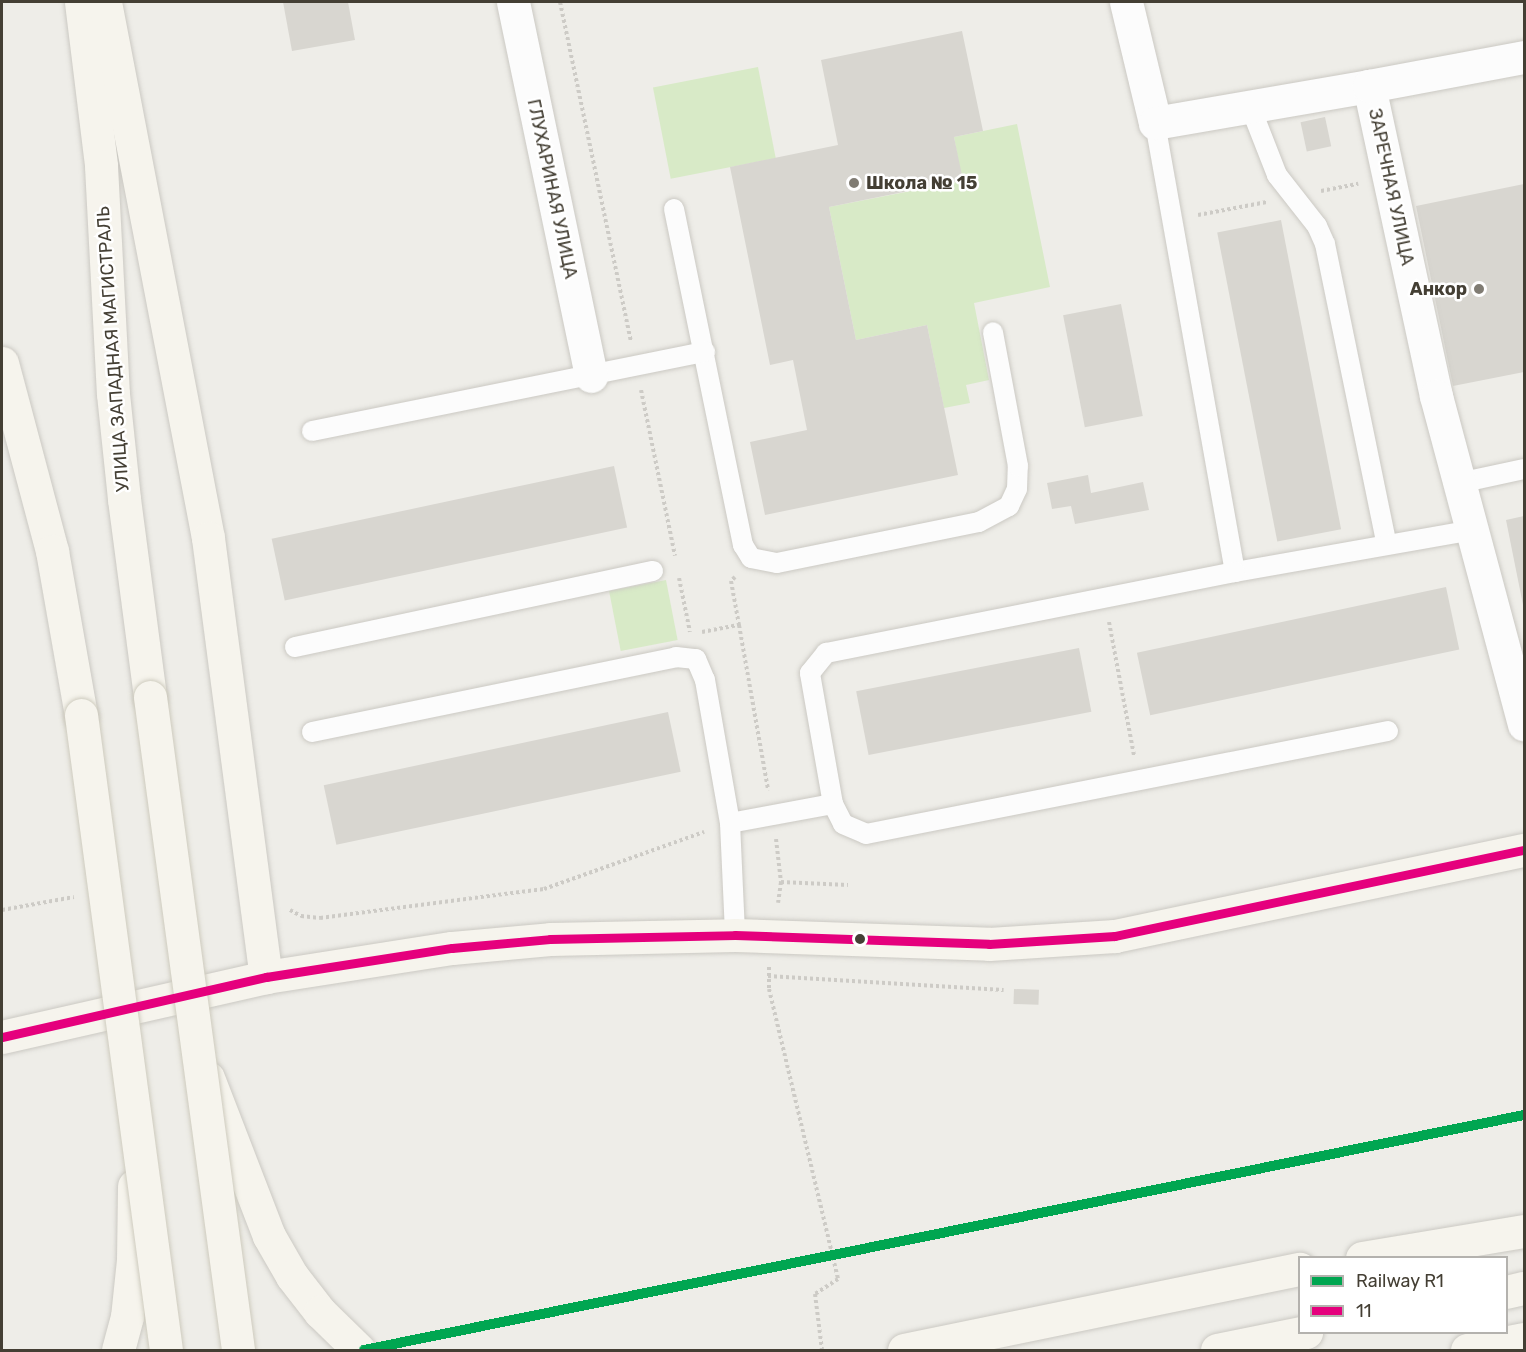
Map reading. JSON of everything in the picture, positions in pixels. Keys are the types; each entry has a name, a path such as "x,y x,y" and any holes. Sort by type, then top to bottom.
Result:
{"main road":[{"name":"УЛИЦА ЗАПАДНАЯ МАГИСТРАЛЬ","path":"81,2 100,156 122,487 200,1055"},
{"path":"105,2 208,538 266,977"},
{"path":"2,363 52,551 81,715 166,1350"},
{"path":"2,1037 266,977 452,948 550,939 735,935 989,944 1058,942 1115,936 1311,897 1524,850"},
{"path":"200,1055 238,1350"},
{"path":"200,1055 269,1236 291,1276 320,1312 358,1350"},
{"path":"118,1350 127,1317 133,1260 134,1112"},
{"path":"1368,1256 1524,1231"},
{"path":"904,1350 1298,1269"},
{"path":"1508,1292 1524,1288"},
{"path":"1217,1350 1298,1334"},
{"path":"1467,1350 1524,1339"}],"street":[{"name":"ГЛУХАРИНАЯ УЛИЦА","path":"513,2 591,376"},
{"path":"1126,2 1155,123"},
{"path":"1369,86 1524,57"},
{"name":"ЗАРЕЧНАЯ УЛИЦА","path":"1155,123 1369,86 1436,396 1524,724"}],"lane":[{"path":"1250,106 1277,175 1317,226 1325,244 1387,545"},
{"path":"1155,123 1234,572"},
{"path":"675,209 743,545 751,558 765,564 979,522 1009,506 1017,489 1018,466 993,332"},
{"path":"312,431 705,352"},
{"path":"1459,483 1524,469"},
{"path":"1388,731 1139,783 866,834 843,824 833,804 810,673 826,653 1234,572 1472,530"},
{"path":"295,647 653,571"},
{"path":"312,732 676,657 696,659 705,680 730,823 735,935"},
{"path":"730,823 833,804"}],"path":[{"path":"560,2 676,564"},
{"path":"751,558 731,581 773,815 781,882 848,885"},
{"path":"679,576 691,634 739,625"},
{"path":"1104,598 1139,783"},
{"path":"283,905 301,916 320,918 544,889 730,823"},
{"path":"2,910 84,896"},
{"path":"822,1350 815,1294 838,1280 768,976 1004,990"}],"green space":[{"path":"758,67 776,158 671,179 653,87"},
{"path":"1017,124 1050,287 974,303 989,380 966,385 970,403 944,408 927,325 856,340 829,207 962,181 954,137"},
{"path":"666,580 678,640 621,651 609,591"}],"building":[{"path":"283,2 348,2 355,40 292,51"},
{"path":"962,31 983,131 954,137 963,180 829,207 856,340 927,325 958,475 765,515 750,442 807,430 793,360 770,365 730,167 838,145 821,60"},
{"path":"1325,117 1331,146 1307,152 1301,122"},
{"name":"Анкор","path":"1524,184 1524,372 1453,386 1416,206"},
{"path":"1281,220 1341,529 1277,542 1217,232"},
{"path":"1121,304 1143,416 1085,427 1063,315"},
{"path":"614,466 627,528 285,600 272,539"},
{"path":"1088,475 1091,493 1143,482 1149,510 1075,524 1071,506 1052,509 1047,483"},
{"path":"1524,516 1524,605 1523,605 1506,520"},
{"path":"1446,587 1459,650 1150,715 1137,653"},
{"path":"1079,648 1091,712 869,755 856,691"},
{"path":"668,712 681,772 336,845 324,785"},
{"path":"1014,989 1039,990 1038,1005 1013,1004"}],"rail line":[{"name":"R1","path":"364,1350 1524,1115"}],"transit line":[{"name":"11","path":"2,1037 266,977 452,948 550,939 735,935 989,944 1115,936 1524,850"}],"place":[{"name":"Школа № 15","path":"854,183"},
{"name":"Анкор","path":"1479,289"}]}
